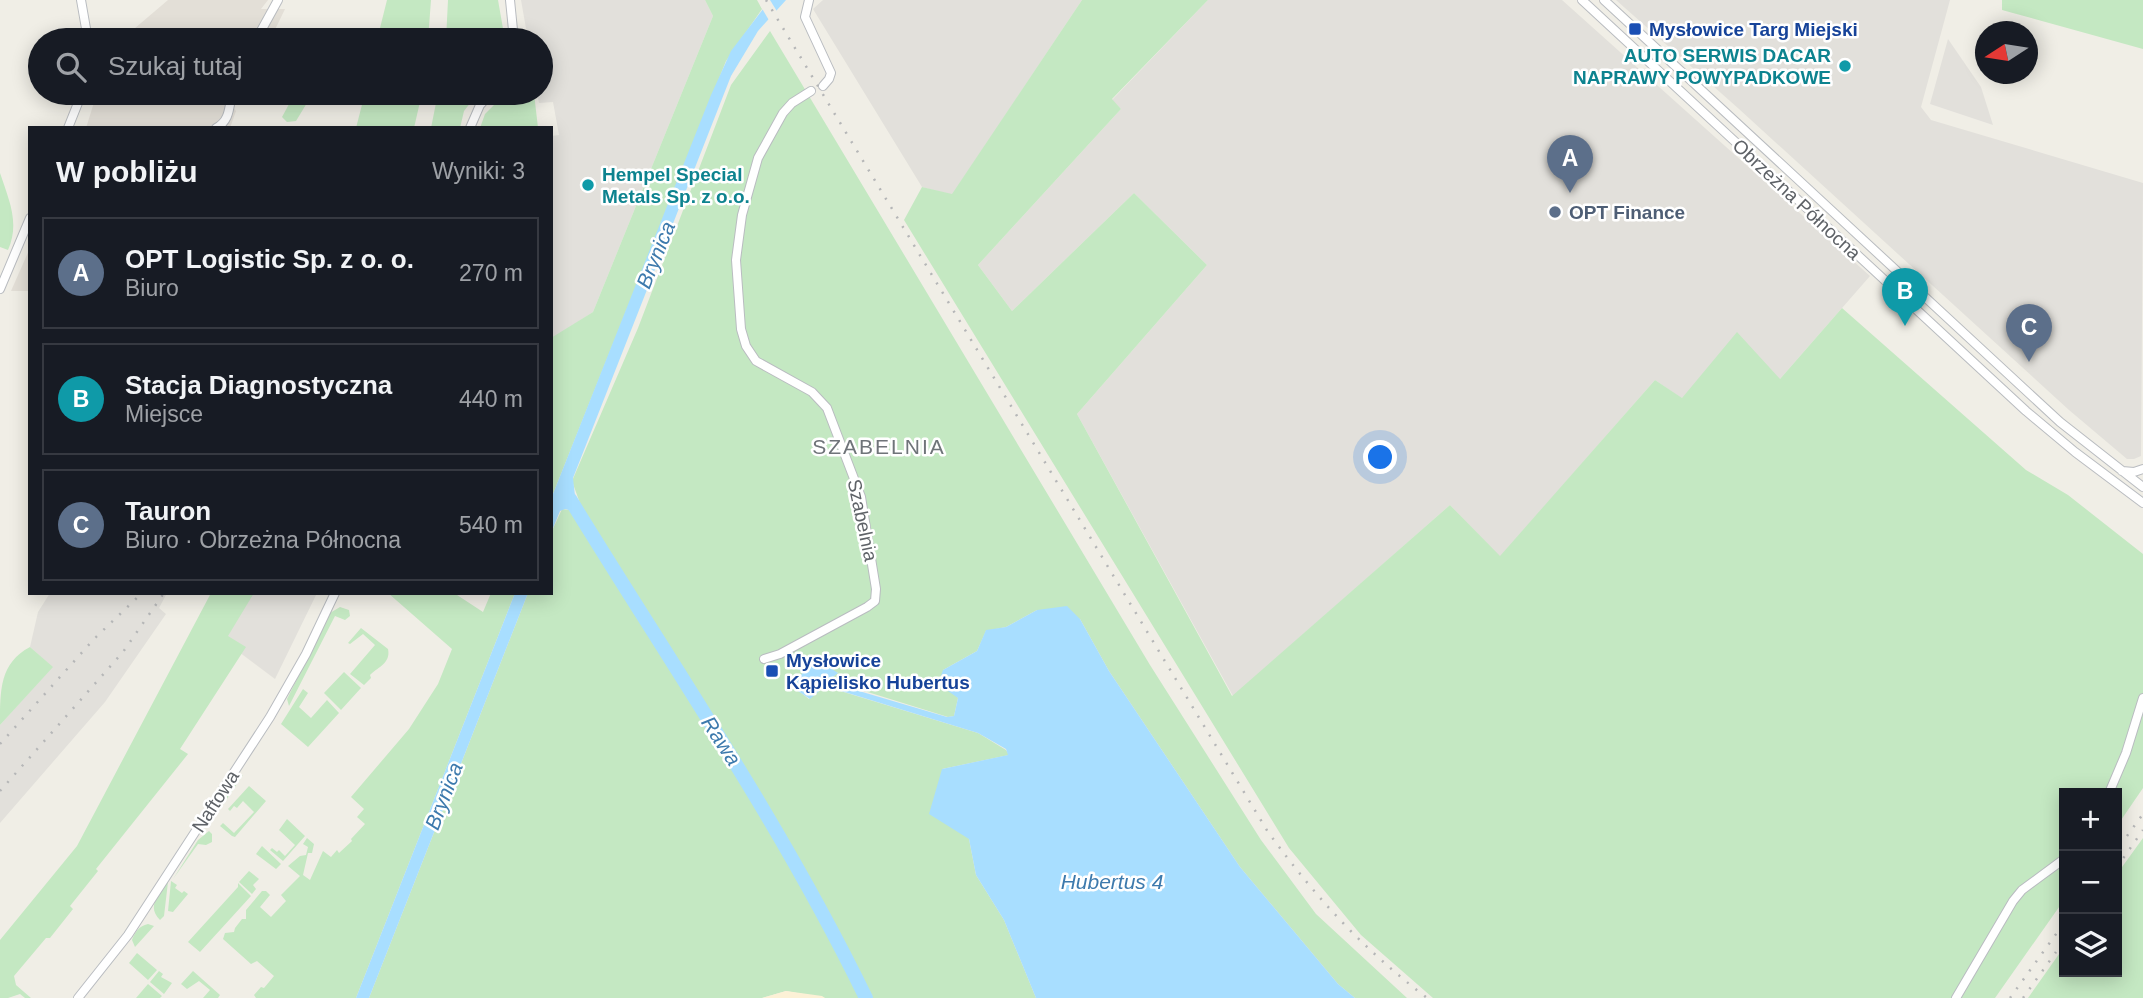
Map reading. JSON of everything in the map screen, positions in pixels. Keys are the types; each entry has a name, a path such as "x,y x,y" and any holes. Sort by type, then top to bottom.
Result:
{"street":[{"path":"81,0 87,28"},
{"path":"263,28 278,0"},
{"path":"510,0 513,28"},
{"path":"809,0 805,16 831,73 823,86"},
{"name":"Obrzeżna Północna","path":"1582,0 2052,434 2143,503"},
{"name":"Obrzeżna Północna","path":"1604,0 2060,422 2143,487"},
{"name":"Szabelnia","path":"764,659 780,654 867,607 875,600 876,589 861,497 827,408 812,392 756,361 746,345 741,328 736,260 742,215 758,158 783,113 792,103 811,91"},
{"path":"69,126 77,105"},
{"path":"221,126 229,116 230,105"},
{"path":"471,126 480,105"},
{"path":"1803,204 1812,194"},
{"path":"0,289 28,223"},
{"path":"2122,471 2134,472 2143,469"},
{"name":"Naftowa","path":"78,998 128,935 270,717 306,654 334,595"},
{"path":"2111,788 2143,698"},
{"path":"1956,998 2013,901 2022,890 2059,863"}],"shaded area":[{"path":"168,0 268,0 261,9 285,9 276,28 135,28"},
{"path":"521,0 705,0 713,16 593,312 553,338 553,136 559,135 553,102 553,28 526,28"},
{"path":"823,0 1082,0 952,195 922,187 813,9"},
{"path":"1208,0 1562,0 1870,276 1780,379 1681,398 1655,380 1500,557 1450,505 1233,696 1077,414 1207,265 1134,193 1012,311 978,265 1121,109 1112,100"},
{"path":"1616,0 1950,0 1921,107 1931,120 2143,183 2141,456 2127,459 2069,410"},
{"path":"1948,39 1975,78 1975,84 1981,87 1993,125 1930,104"},
{"path":"93,105 234,105 236,111 231,126 87,126"},
{"path":"28,253 28,291 11,291"},
{"path":"49,595 166,595 159,608 166,614 105,702 0,823 0,725 52,667 30,647 38,612"},
{"path":"247,595 316,595 275,679 223,640"}],"green space":[{"path":"387,0 431,0 429,28 380,28"},
{"path":"448,0 498,0 503,28 447,28"},
{"path":"705,0 757,0 762,9 726,61 553,494 553,337 593,312 713,16"},
{"path":"1082,0 1208,0 1112,99 1121,109 978,265 1012,311 1134,193 1207,265 1077,414 1232,696 1450,505 1500,556 1655,380 1682,398 1737,332 1780,379 1842,308 2026,470 2068,495 2143,554 2143,788 2122,819 2122,788 2059,788 2059,907 1995,998 1433,998 1361,935 1289,848 904,220 922,187 952,194"},
{"path":"2002,0 2143,0 2143,49 2002,10"},
{"path":"770,31 1150,665 1261,840 1316,914 1407,998 1355,998 1338,984 1240,867 1109,671 1080,619 1037,610 1006,627 986,631 977,651 943,670 958,698 954,716 948,717 829,680 838,672 792,686 809,699 824,686 978,733 1006,750 1009,755 942,769 969,839 976,875 1004,920 1036,998 869,998 824,907 689,681 586,520 572,481 638,328 731,85"},
{"path":"288,105 306,105 296,121 287,122 282,117"},
{"path":"362,105 419,105 414,126 357,126"},
{"path":"436,105 469,105 464,111 460,126 431,126"},
{"path":"494,105 535,105 538,126 481,126 485,114"},
{"path":"0,173 13,221 8,250 0,247"},
{"path":"562,509 569,510 582,523 768,815 835,936 865,998 825,998 786,991 762,998 369,998 527,595 553,595 553,529"},
{"path":"210,595 253,595 228,636 246,647 180,749 188,754 96,869 98,871 70,906 73,909 14,976 16,985 31,998 20,994 0,998 0,940 77,846"},
{"path":"390,595 457,595 483,612 490,595 514,595 356,998 256,998 254,995 274,976 257,961 251,964 223,939 225,933 234,932 242,919 246,919 246,910 262,891 270,895 260,907 271,917 286,901 281,895 300,876 288,866 300,856 306,855 308,847 303,844 307,838 314,844 312,853 308,853 303,875 310,880 323,851 331,857 352,841 365,824 357,817 364,809 351,797 409,729 438,684 452,649"},
{"path":"340,607 349,610 350,616 345,620 335,616 289,706 287,699 330,613"},
{"path":"361,628 388,649 386,661 370,675 371,678 364,685 350,674 375,645 363,634 348,643"},
{"path":"30,647 53,667 0,725 0,700 7,669 20,653"},
{"path":"344,672 361,688 341,710 324,693"},
{"path":"303,689 308,693 299,707 311,718 327,700 339,713 308,747 281,724"},
{"path":"243,775 212,821 214,810 223,796"},
{"path":"249,786 266,801 235,837 220,826 223,823 234,833 254,812 243,801 237,808 234,806 230,811 228,809"},
{"path":"287,819 305,836 283,861 270,850 279,850 285,856 295,845 279,830"},
{"path":"209,831 212,834 212,842 206,845 198,844 173,879 198,840"},
{"path":"2143,838 2143,998 2028,998 2059,954 2059,977 2122,977 2122,867"},
{"path":"262,846 281,864 276,869 256,854"},
{"path":"249,871 259,879 253,885 256,889 252,894 239,882"},
{"path":"171,881 177,885 175,888 188,894 173,912 168,911"},
{"path":"168,882 164,916 160,920 154,905"},
{"path":"238,883 251,896 200,952 188,942 238,887"},
{"path":"148,924 154,926 135,947 132,940 134,934"},
{"path":"137,953 157,970 148,980 129,963"},
{"path":"159,971 163,974 161,977 172,983 164,994 150,982"},
{"path":"193,971 220,995 218,998 203,998 210,990 199,981 187,989 181,984"},
{"path":"148,984 162,996 136,998"}],"sand":[{"path":"786,991 822,996 825,998 762,998"}],"water":[{"name":"Brynica","path":"770,0 786,0 758,31 731,76 573,478 575,496 567,496 569,510 560,511 553,528 553,494 711,95 731,51"},
{"name":"Brynica","path":"514,595 527,595 369,998 356,998"},
{"name":"Hubertus 4","path":"1067,606 1080,619 1109,671 1240,867 1338,984 1355,998 1036,998 1004,920 976,875 969,839 929,814 942,769 1008,755 1006,749 978,733 825,686 810,699 792,687 804,671 819,661 838,673 829,680 832,683 947,717 954,716 958,698 938,684 943,670 977,651 986,630 1006,627 1037,610"}],"pier":[{"path":"765,0 770,0 778,13 770,22 760,5"}],"waterway":[{"name":"Rawa","path":"562,492 570,499 762,807 833,933 866,998"},
{"path":"788,663 804,671"},
{"name":"Rawa","path":"681,673 684,670"}],"railway":[{"path":"766,0 1268,832 1341,921 1381,960 1427,998"},
{"path":"0,744 94,639 140,595"},
{"path":"0,791 123,652 163,595"},
{"path":"2127,836 2143,814"},
{"path":"2122,860 2143,830"},
{"path":"2010,998 2059,930"},
{"path":"2023,998 2056,952"}],"place":[{"name":"Mysłowice Targ Miejski","path":"1635,29"},
{"name":"AUTO SERWIS DACAR NAPRAWY POWYPADKOWE","path":"1845,66"},
{"name":"Hempel Special Metals Sp. z o.o.","path":"588,185"},
{"name":"OPT Logistic Sp. z o. o.","path":"1570,193"},
{"name":"OPT Finance","path":"1555,212"},
{"name":"Stacja Diagnostyczna","path":"1905,326"},
{"name":"Tauron","path":"2029,362"},
{"name":"Mysłowice Kąpielisko Hubertus","path":"772,671"}],"district":[{"name":"SZABELNIA","path":"879,447"}]}
